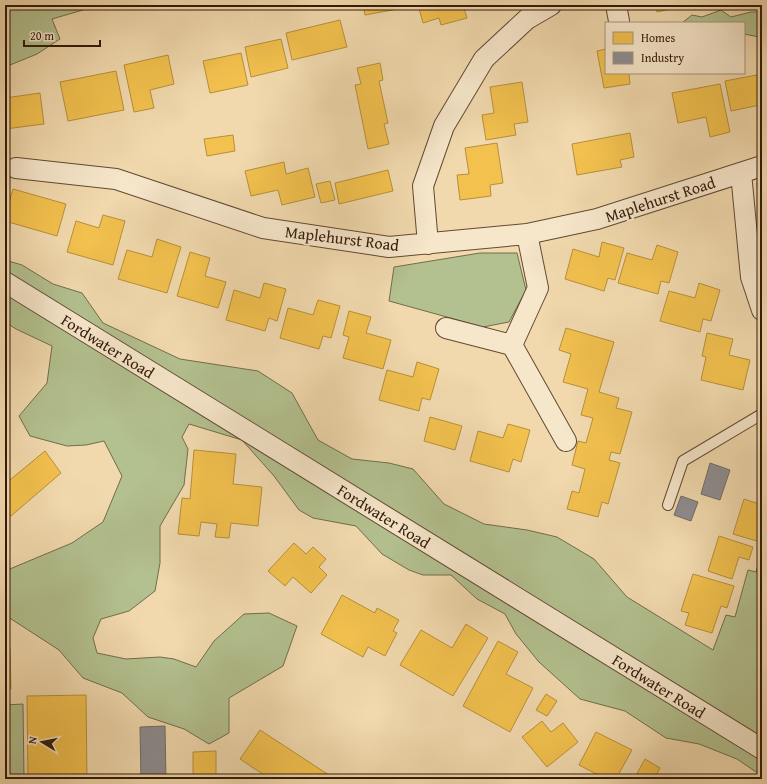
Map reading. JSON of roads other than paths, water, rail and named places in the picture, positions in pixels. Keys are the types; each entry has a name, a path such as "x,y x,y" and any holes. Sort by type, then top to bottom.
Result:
{"street":[{"path":"428,244 423,186 444,126 484,59 527,19 551,5"},
{"name":"Maplehurst Road","path":"16,168 116,179 263,228 389,247 528,234 597,220 762,166"},
{"path":"741,173 751,277 762,310"},
{"path":"512,346 538,288 528,234"},
{"name":"Fordwater Road","path":"5,282 762,749"},
{"path":"446,328 512,346 566,441"}],"lane":[{"path":"668,505 683,460 762,414"}]}
